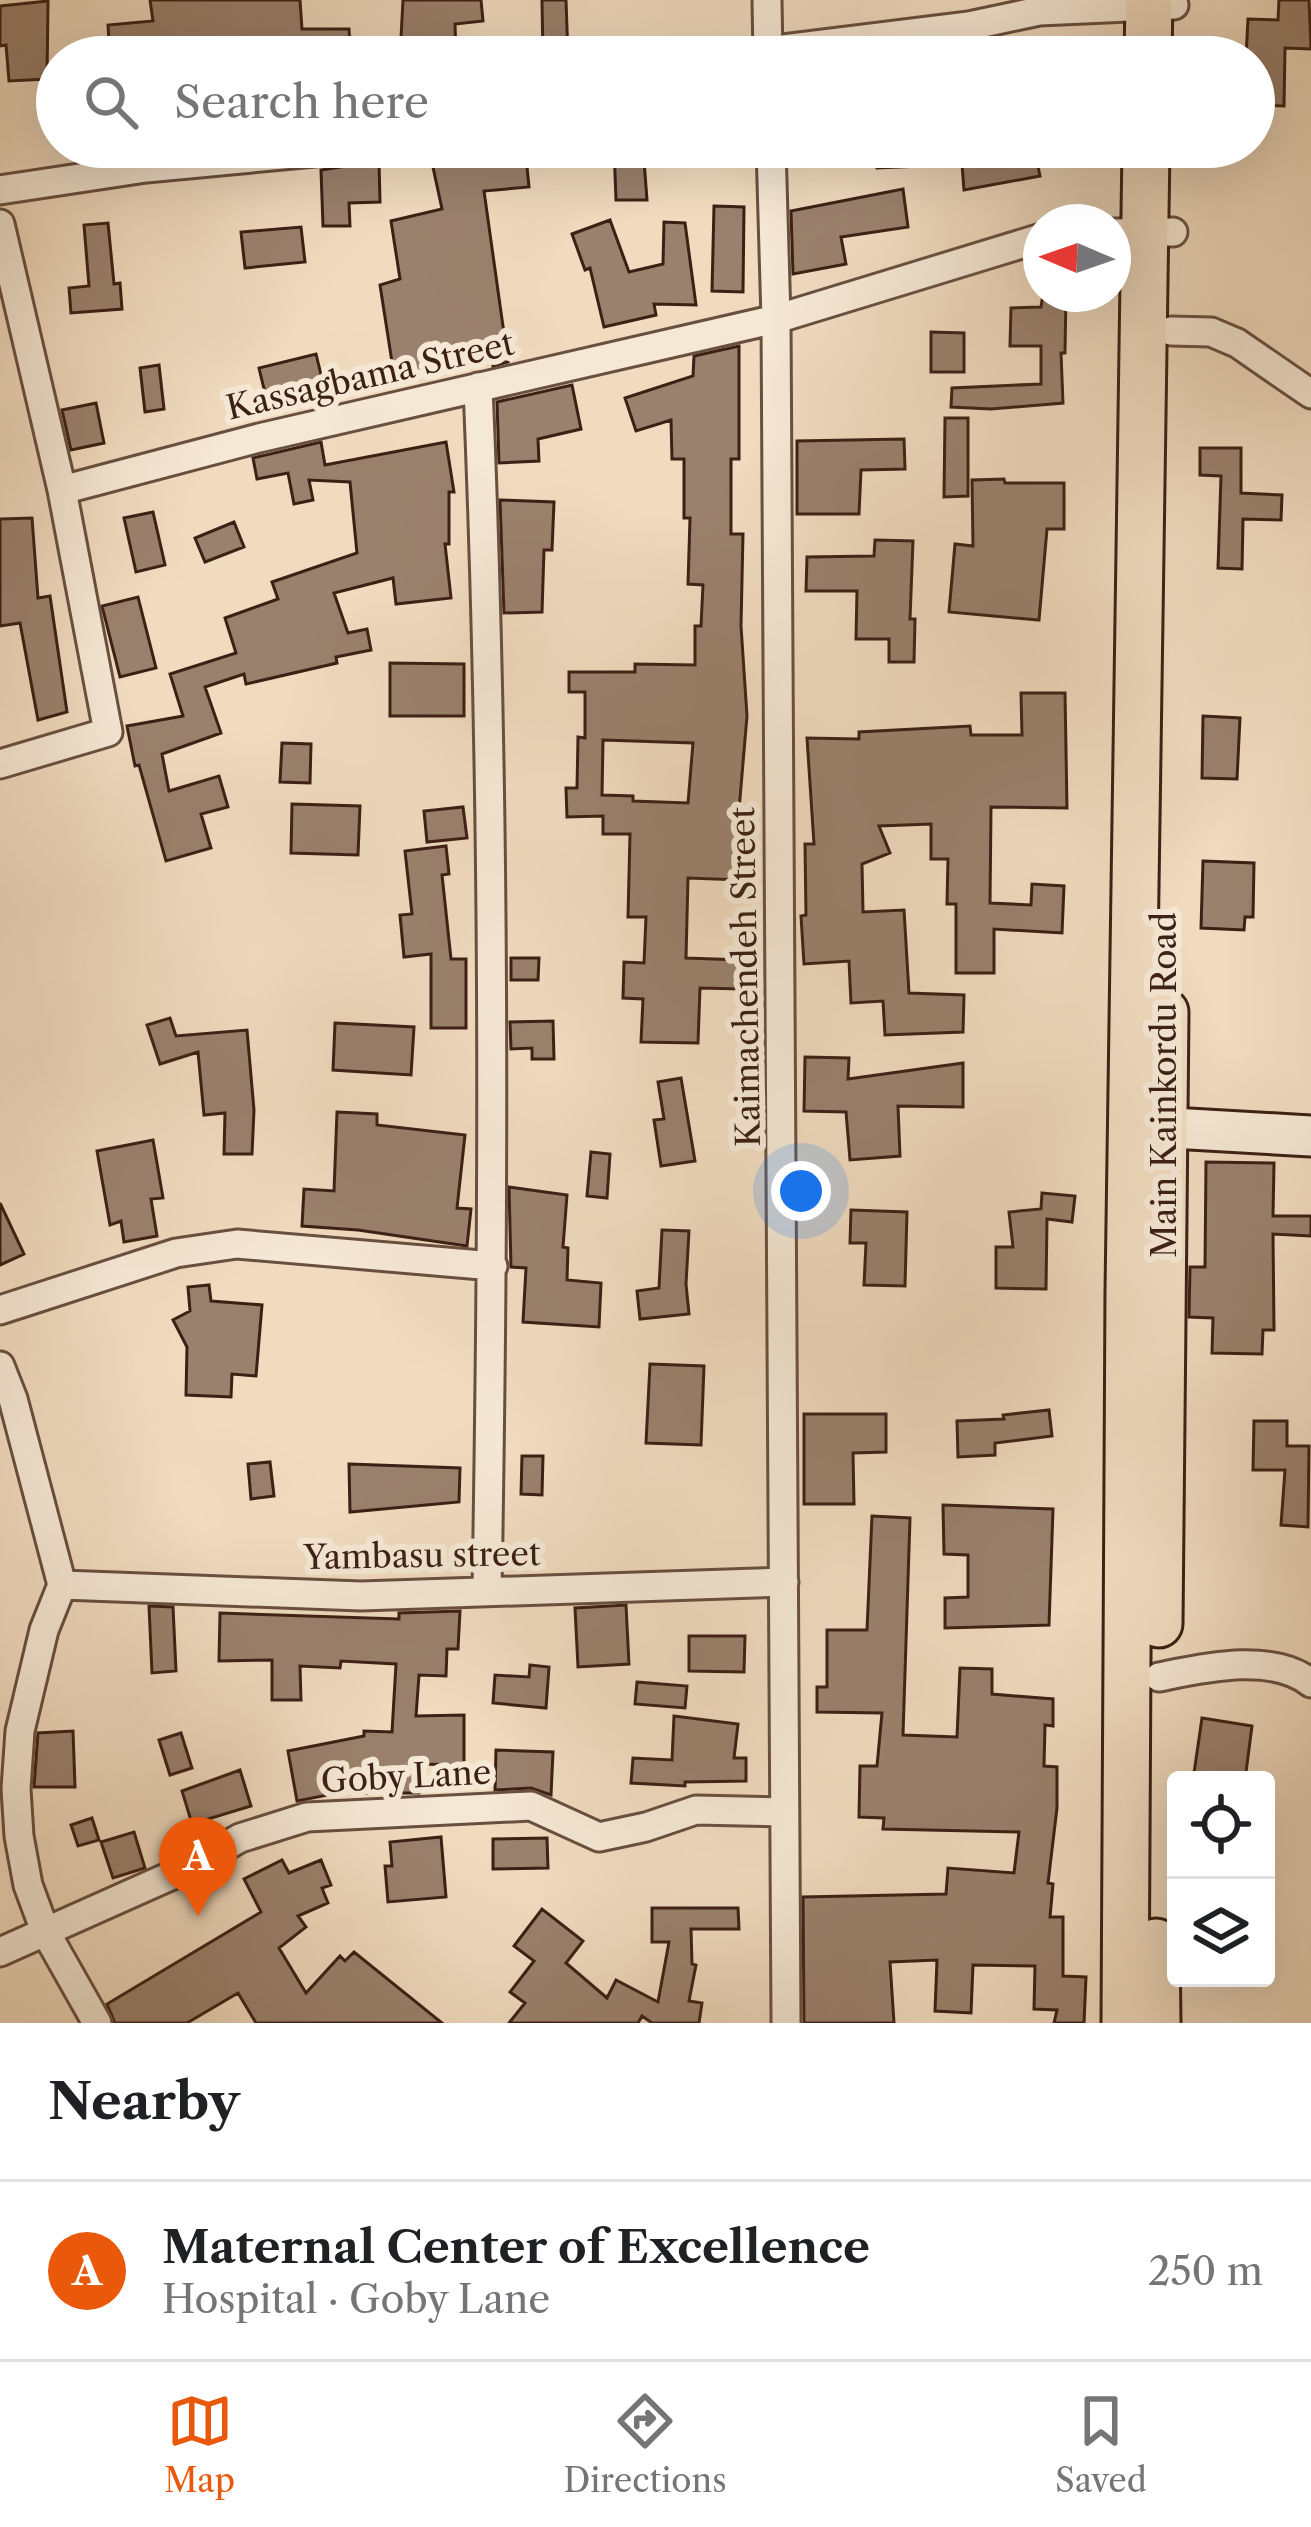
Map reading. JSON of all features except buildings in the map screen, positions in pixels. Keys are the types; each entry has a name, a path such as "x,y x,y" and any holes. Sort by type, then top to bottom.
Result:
{"main road":[{"path":"1153,36 1162,2"},
{"path":"1162,2 1169,36"},
{"path":"1146,168 1154,591 1141,1923 1157,2023"},
{"path":"1154,591 1172,331 1144,232 1166,168"},
{"path":"1149,1126 1311,1136"},
{"path":"1125,2023 1141,1923 1159,1676 1144,1497"}],"street":[{"path":"767,0 767,36"},
{"path":"897,36 969,26 1038,6 1162,2"},
{"path":"0,190 146,168"},
{"name":"Kaimachendeh Street","path":"772,168 786,2023"},
{"path":"0,224 62,490 108,732 0,764"},
{"name":"Kassagbama Street","path":"62,490 158,462 776,320 1023,244"},
{"path":"1172,331 1211,332 1237,343 1311,394"},
{"path":"478,387 490,868 493,1266 487,1591"},
{"path":"0,1310 176,1253 238,1244 493,1266"},
{"path":"0,1366 62,1585 26,1694 16,1789 28,1885 45,1931 97,2023"},
{"name":"Yambasu street","path":"62,1585 361,1595 784,1582"},
{"path":"1159,1676 1272,1666 1311,1683"},
{"name":"Goby Lane","path":"0,1952 186,1869 240,1838 307,1817 531,1806 598,1837 696,1810 784,1812"}],"place":[{"name":"Maternal Center of Excellence","path":"198,1916"}]}
